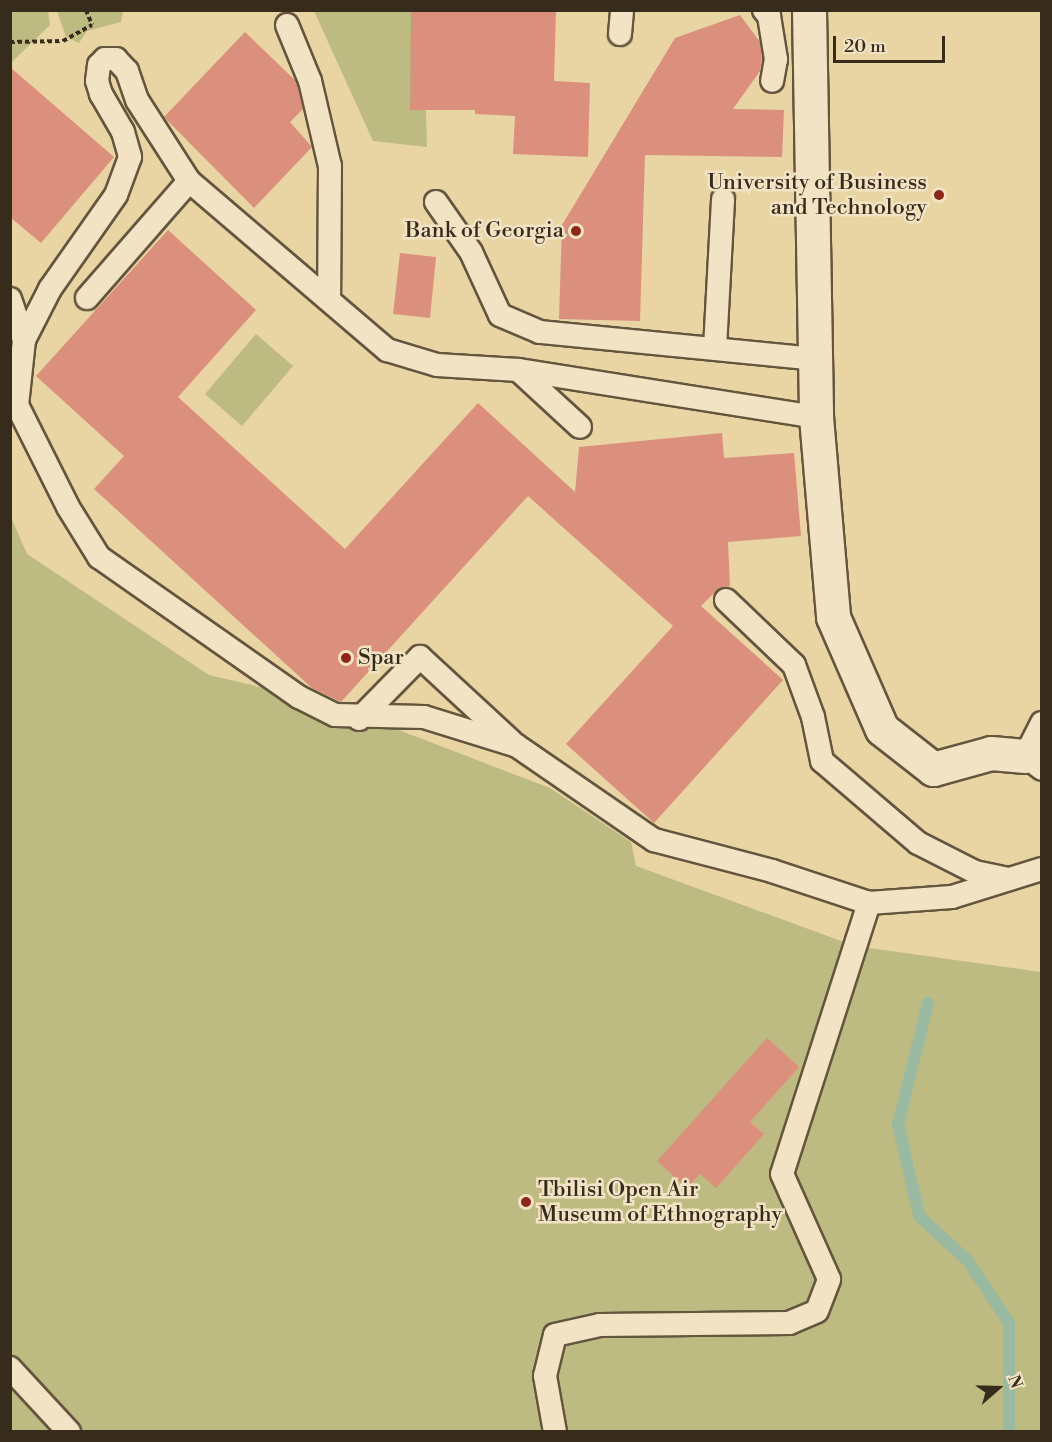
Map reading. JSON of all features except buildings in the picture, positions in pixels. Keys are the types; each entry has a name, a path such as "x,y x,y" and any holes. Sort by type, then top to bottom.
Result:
{"street":[{"path":"809,10 816,417 833,617 882,729 933,769 991,753 1033,762"}],"lane":[{"path":"620,34 622,10"},
{"path":"764,10 769,16 776,58 772,81"},
{"path":"287,25 310,81 330,166 329,300"},
{"path":"517,747 424,717 359,719 335,716 299,698 99,557 68,507 17,405 24,340 50,289 125,178 130,157 123,132 97,81 99,64 105,59 116,59 127,71 136,100 189,180 387,350 437,366 518,370 816,417"},
{"path":"87,298 189,180"},
{"path":"715,348 723,199"},
{"path":"436,202 471,252 500,315 540,332 814,359"},
{"path":"10,299 24,340"},
{"path":"518,370 580,427"},
{"path":"726,600 794,665 813,717 822,761 918,843 975,872 1010,879"},
{"path":"359,719 420,657 517,747 654,840 772,871 869,903 952,897 1041,869"},
{"path":"1033,762 1041,723"},
{"path":"555,1431 545,1376 555,1335 600,1325 789,1323 817,1311 829,1279 782,1174 869,903"},
{"path":"10,1368 69,1431"}],"path":[{"path":"10,42 63,42 92,25"}],"shaded area":[{"path":"11,10 48,11 50,25 11,63"},
{"path":"57,10 123,11 121,22 87,31 79,43 66,37"},
{"path":"314,11 423,11 427,147 373,141"},
{"path":"256,334 293,366 242,426 205,394"},
{"name":"Tbilisi Open Air Museum of Ethnography","path":"10,515 27,554 209,675 264,688 329,725 396,729 550,788 631,842 636,866 855,946 1041,972 1041,1431 11,1431"}],"waterway":[{"path":"928,1003 898,1124 919,1216 968,1261 1009,1323 1009,1432"}],"place":[{"name":"University of Business and Technology","path":"939,195"},
{"name":"Bank of Georgia","path":"576,231"},
{"name":"Spar","path":"346,658"},
{"name":"Tbilisi Open Air Museum of Ethnography","path":"526,1202"}]}
